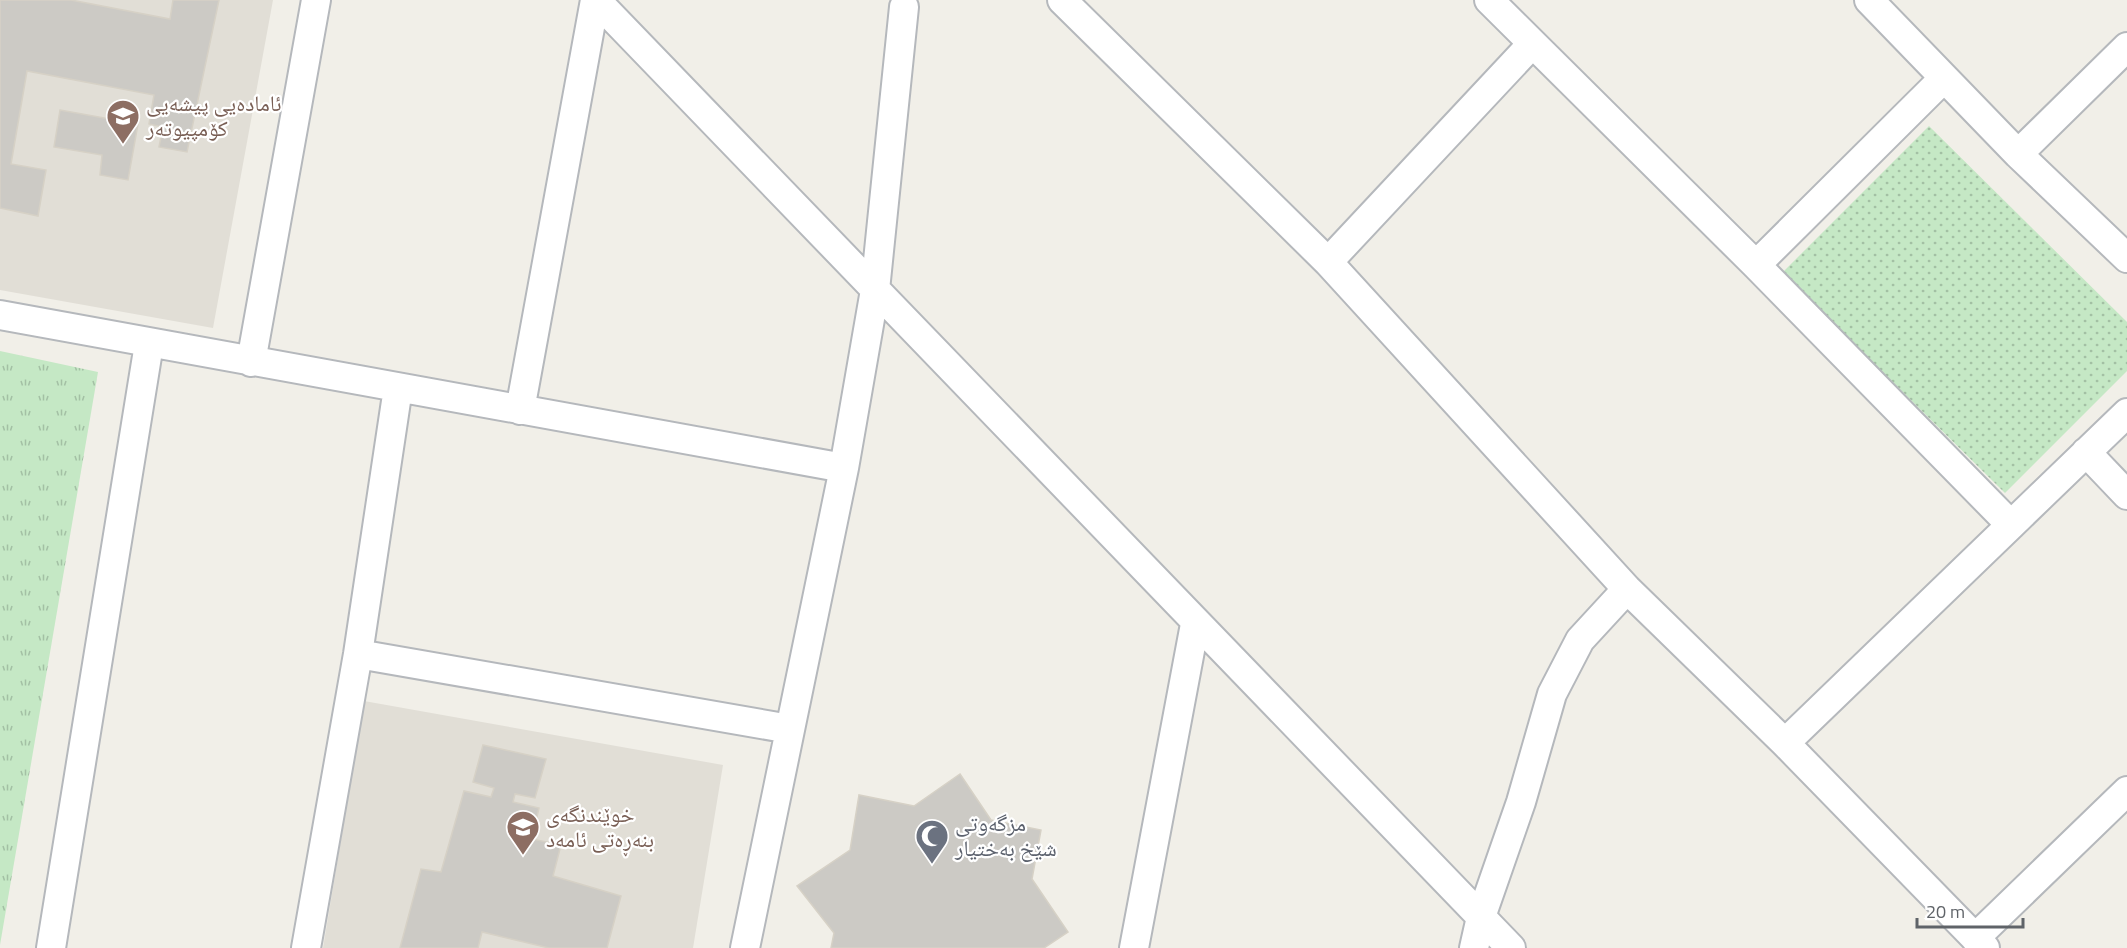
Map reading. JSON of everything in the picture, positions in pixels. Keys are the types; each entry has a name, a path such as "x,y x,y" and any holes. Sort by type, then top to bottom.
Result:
{"street":[{"path":"251,362 316,0"},
{"path":"595,0 1195,624 1511,948"},
{"path":"520,410 595,0"},
{"path":"1062,0 1328,262 1627,589 1785,743 1980,943 2127,791"},
{"path":"1489,0 1756,265 2011,525"},
{"path":"1869,0 2019,154 2127,258"},
{"path":"745,948 844,468 875,290 904,7"},
{"path":"1328,262 1532,44"},
{"path":"2019,154 2127,47"},
{"path":"1756,265 1944,78"},
{"path":"0,315 149,344 844,468"},
{"path":"51,948 149,344"},
{"path":"306,948 358,654 398,388"},
{"path":"1785,743 2127,413"},
{"path":"2086,452 2127,495"},
{"path":"1474,948 1481,917 1521,802 1539,734 1560,675 1580,640 1627,589"},
{"path":"1134,948 1195,624"},
{"path":"358,654 790,729"}],"shaded area":[{"name":"ئامادەیی پیشەیی کۆمپیوتەر","path":"0,0 273,0 213,328 0,290"},
{"name":"خوێندنگەی بنەڕەتی ئامەد","path":"364,701 723,765 693,948 323,948"}],"green space":[{"path":"1929,126 2127,322 2127,371 2005,493 1782,273"},
{"path":"0,351 98,372 0,945"}],"building":[{"path":"0,0 71,0 170,19 173,0 219,0 187,152 159,147 163,127 149,124 154,95 27,71 11,164 46,170 38,216 0,208"},
{"path":"60,110 138,124 128,180 100,175 102,155 54,147"},
{"path":"483,745 546,759 535,798 515,794 513,802 539,808 532,839 561,845 553,876 621,896 607,948 549,948 482,932 478,948 400,948 421,869 441,872 464,791 491,797 494,788 473,782"},
{"name":"مزگەوتی شێخ بەختیار","path":"960,774 991,820 1041,830 1032,879 1068,932 1044,948 831,948 834,933 797,886 850,850 859,795 914,806"}],"place":[{"name":"ئامادەیی پیشەیی کۆمپیوتەر","path":"123,145"},
{"name":"خوێندنگەی بنەڕەتی ئامەد","path":"523,856"},
{"name":"مزگەوتی شێخ بەختیار","path":"932,865"}]}
